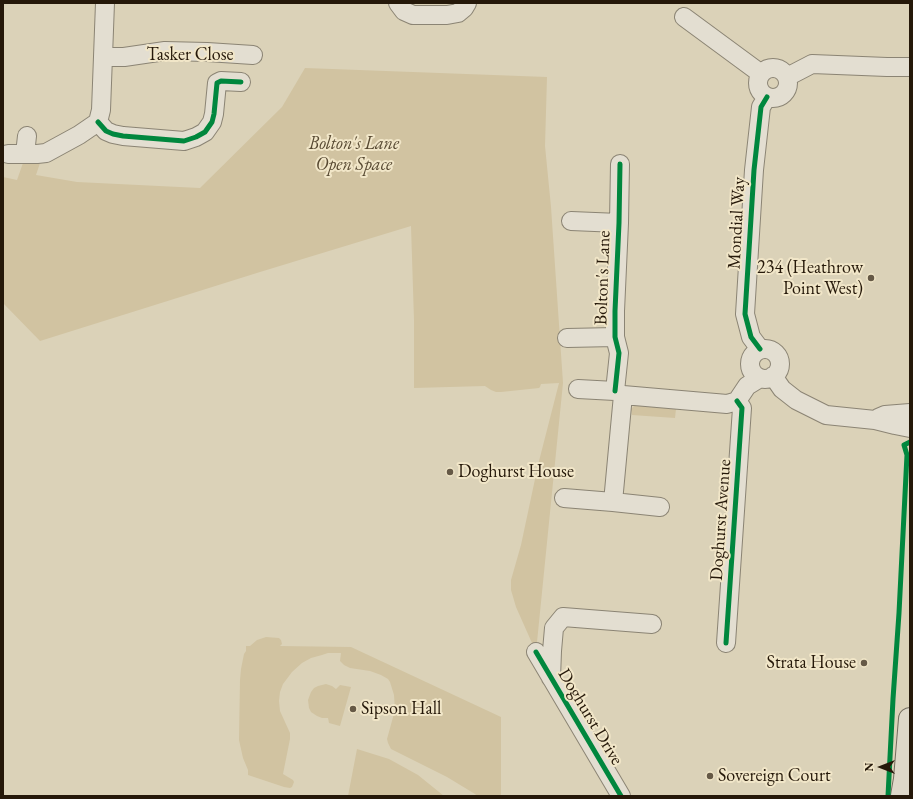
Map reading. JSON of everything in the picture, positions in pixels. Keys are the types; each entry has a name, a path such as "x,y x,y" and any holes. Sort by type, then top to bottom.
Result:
{"highway":[{"path":"902,796 905,779 910,719"}],"street":[{"path":"27,136 16,154 46,153 79,135 98,122 101,110 105,3"},
{"path":"398,3 404,11 413,15 458,13 468,3"},
{"path":"684,18 760,73"},
{"name":"Tasker Close","path":"103,57 124,57 165,51 253,55"},
{"path":"787,77 812,64 909,68"},
{"path":"772,67 785,73 788,82 788,87 785,92 777,98 763,95 757,82 760,73 772,67"},
{"path":"98,122 106,131 113,134 184,141 205,132 212,122 217,84 221,81 241,82"},
{"name":"Mondial Way","path":"760,349 751,337 745,314 754,170 761,107 767,97"},
{"name":"Bolton's Lane","path":"613,502 619,393 619,353 616,337 615,311 620,164"},
{"name":"Bolton's Lane","path":"571,221 619,223"},
{"name":"Bolton's Lane","path":"567,338 616,337"},
{"path":"578,389 727,404 737,401 747,386 766,377 777,372 780,363 779,358 776,353 769,349 760,349 753,354 750,363 752,372 766,377 796,400 826,415 875,420 902,427 903,432 910,442"},
{"name":"Doghurst Avenue","path":"726,643 742,408 737,401"},
{"path":"875,420 885,415 910,413"},
{"path":"564,498 660,507"},
{"path":"551,678 554,628 563,617 652,624"},
{"name":"Doghurst Drive","path":"536,652 620,796"}],"green space":[{"name":"Bolton's Lane Open Space","path":"305,68 547,77 545,146 551,207 563,383 536,652 516,607 511,590 511,580 521,545 538,465 559,383 541,384 539,388 501,392 496,392 485,386 414,388 414,320 411,226 40,341 3,303 3,177 17,180 23,163 40,163 36,175 77,182 200,188 282,107"},
{"path":"636,404 676,409 675,418 632,415 631,409"},
{"path":"266,637 279,638 282,644 280,646 351,647 501,717 501,796 477,796 447,777 391,749 387,739 395,710 394,695 390,682 381,675 370,671 350,668 344,665 340,661 341,653 328,653 311,658 302,663 292,672 283,684 280,692 280,711 290,733 283,774 293,780 294,782 292,787 284,787 248,775 248,770 243,758 239,740 241,669 246,646 250,646 257,640"},
{"path":"326,684 336,689 340,685 351,687 340,726 329,723 328,718 317,716 311,712 309,708 308,700 311,692 314,688"},
{"path":"357,749 389,759 418,775 444,796 348,796"}],"cycle path":[{"path":"98,122 106,131 113,134 184,141 205,132 212,122 217,83 221,81 241,82"},
{"path":"760,349 751,337 745,314 754,170 761,107 767,97"},
{"path":"615,391 619,353 615,337 615,311 620,164"},
{"path":"726,643 742,408 737,401"},
{"path":"888,796 907,455 904,445 910,442"},
{"path":"536,652 621,796"}],"place":[{"name":"234 (Heathrow Point West)","path":"871,278"},
{"name":"Doghurst House","path":"450,472"},
{"name":"Strata House","path":"864,663"},
{"name":"Sipson Hall","path":"353,709"},
{"name":"Sovereign Court","path":"710,776"}]}
